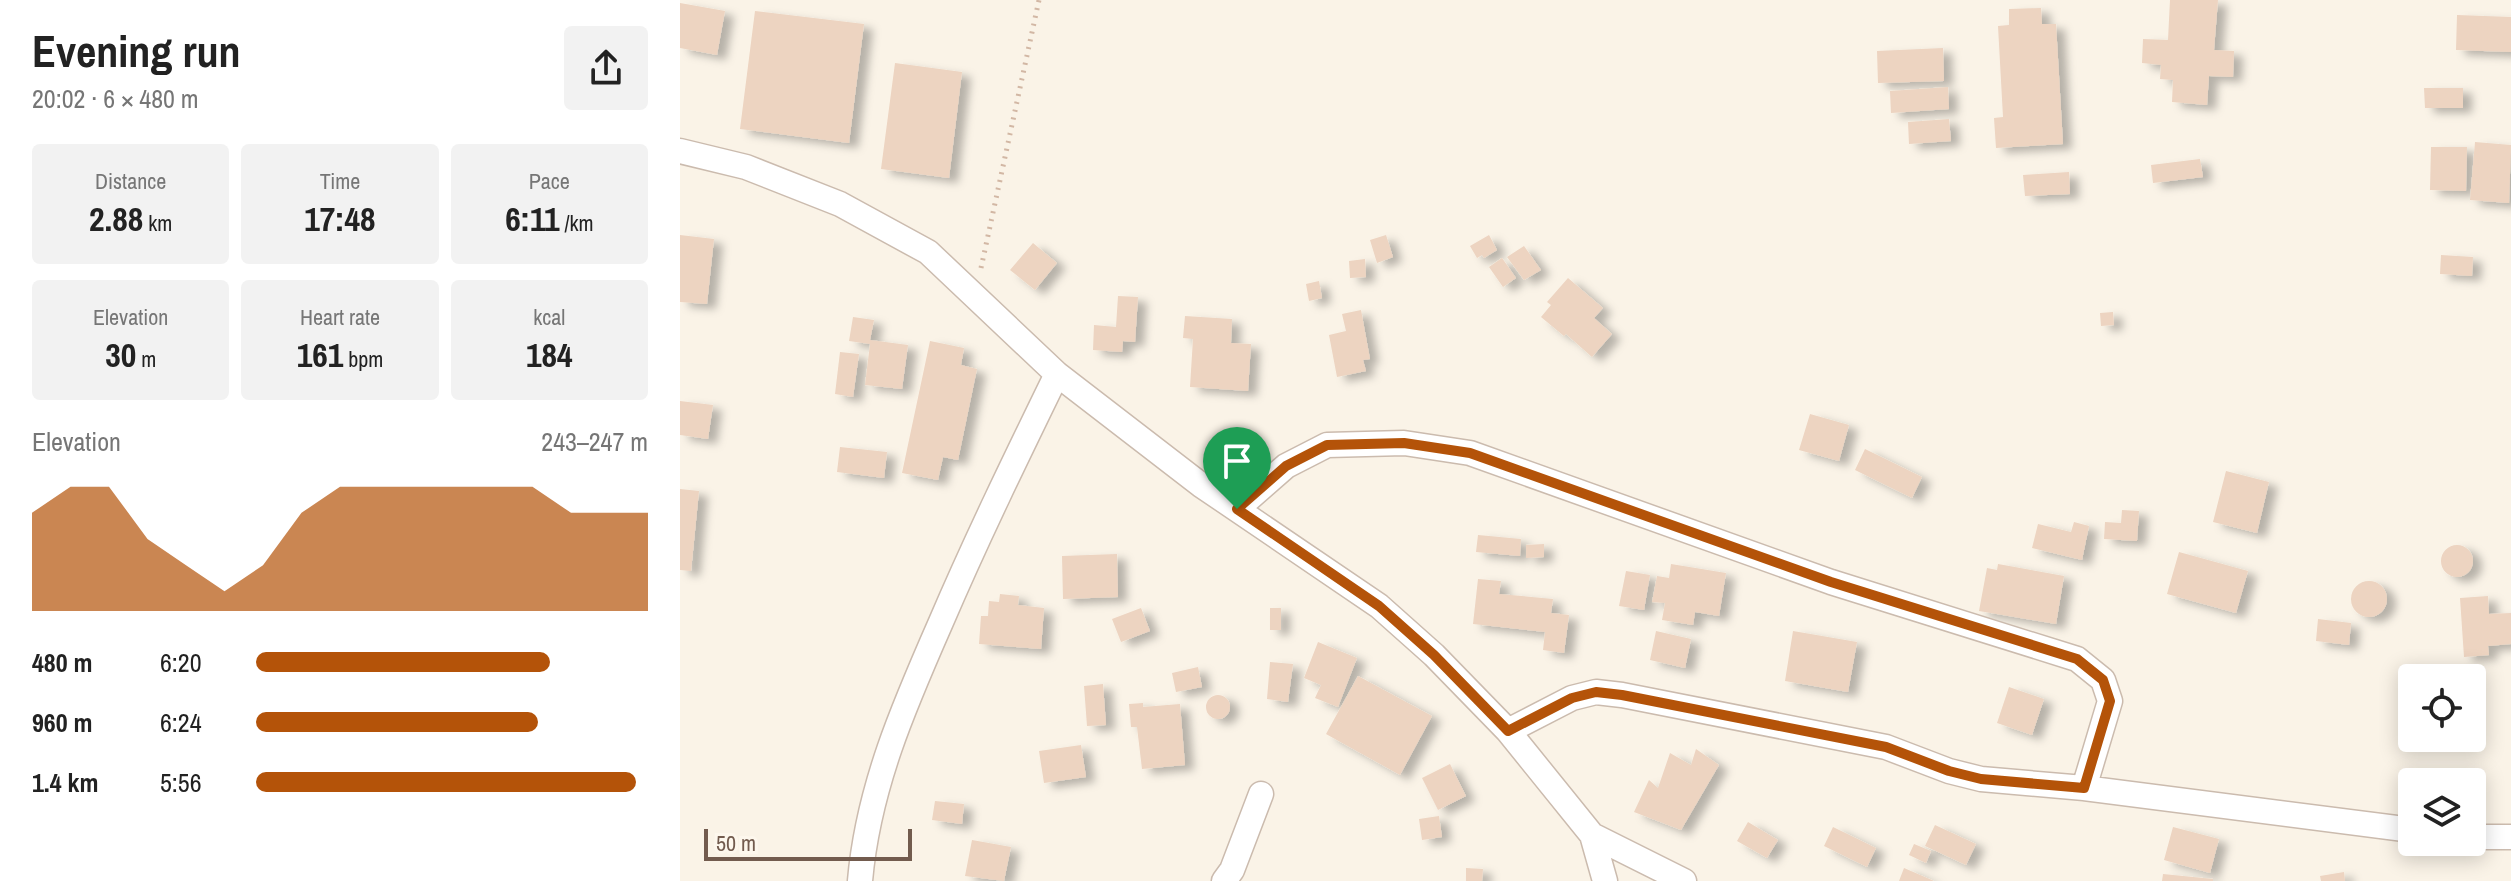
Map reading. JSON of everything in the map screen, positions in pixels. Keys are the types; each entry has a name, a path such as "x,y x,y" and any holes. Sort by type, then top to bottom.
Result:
{"street":[{"path":"680,151 746,167 840,204 928,252 1057,374 1201,485 1379,606 1434,655 1508,731 1592,835 1605,881"},
{"path":"860,881 876,785 910,692 980,532 1057,374"},
{"path":"1237,509 1286,466 1327,445 1404,443 1470,453 1831,582 2077,659 2103,680 2110,701 2084,788"},
{"path":"1508,731 1572,698 1596,692 1886,747 1949,771 1981,779 2084,788 2398,828"},
{"path":"1224,881 1232,870 1261,794"},
{"path":"1592,835 1684,881"},
{"path":"2486,837 2511,837"}],"path":[{"path":"975,297 1039,0"}],"building":[{"path":"2170,0 2218,0 2214,50 2234,51 2233,77 2209,76 2207,105 2172,102 2173,80 2160,79 2161,65 2142,63 2143,39 2168,40"},
{"path":"680,3 725,11 717,55 680,48"},
{"path":"2041,8 2042,24 2056,24 2063,144 1996,148 1994,118 2003,117 1998,26 2009,25 2009,9"},
{"path":"755,11 864,24 849,143 740,129"},
{"path":"2457,15 2511,17 2511,52 2456,50"},
{"path":"1943,48 1944,81 1878,83 1877,51"},
{"path":"895,63 962,72 949,178 881,169"},
{"path":"1948,87 1949,109 1891,113 1890,91"},
{"path":"2424,88 2463,88 2463,108 2425,108"},
{"path":"1949,119 1951,141 1909,144 1908,122"},
{"path":"2475,142 2511,145 2509,203 2470,200"},
{"path":"2431,147 2467,147 2466,191 2430,190"},
{"path":"2200,159 2203,177 2153,183 2151,165"},
{"path":"2069,172 2070,194 2025,196 2023,175"},
{"path":"680,235 714,239 707,304 680,302"},
{"path":"1386,235 1393,257 1377,263 1370,240"},
{"path":"1489,235 1497,250 1484,258 1482,255 1477,258 1470,246"},
{"path":"1033,243 1057,263 1035,290 1010,270"},
{"path":"1524,246 1541,270 1524,280 1507,257"},
{"path":"2441,255 2473,257 2472,276 2440,274"},
{"path":"1502,258 1516,278 1503,287 1489,267"},
{"path":"1365,259 1366,277 1350,278 1349,261"},
{"path":"1568,278 1603,308 1594,318 1612,334 1592,357 1541,317 1551,305 1547,302"},
{"path":"1319,281 1322,298 1309,301 1306,284"},
{"path":"1118,296 1138,297 1135,342 1123,341 1122,352 1093,350 1094,325 1116,327"},
{"path":"1361,310 1370,359 1363,360 1366,371 1337,377 1329,335 1346,331 1342,314"},
{"path":"2113,312 2114,325 2101,326 2100,313"},
{"path":"1185,316 1232,319 1231,343 1251,344 1248,391 1190,387 1193,339 1183,338"},
{"path":"853,317 874,320 870,340 908,345 902,389 865,385 870,344 849,341"},
{"path":"930,341 964,348 961,365 977,369 958,460 943,457 938,480 902,473"},
{"path":"840,352 859,354 853,397 835,394"},
{"path":"680,401 713,405 708,439 680,435"},
{"path":"1810,414 1849,425 1839,461 1799,450"},
{"path":"840,447 887,452 884,478 837,472"},
{"path":"1865,449 1922,477 1912,498 1855,470"},
{"path":"2226,471 2269,482 2257,533 2213,522"},
{"path":"680,489 699,491 691,571 680,570"},
{"path":"2122,510 2139,511 2137,541 2104,539 2105,522 2121,523"},
{"path":"2074,522 2089,526 2082,560 2032,548 2038,524 2071,532"},
{"path":"1478,535 1521,539 1520,556 1476,552"},
{"path":"1544,544 1544,557 1526,558 1526,545"},
{"path":"2457,545 2468,550 2473,561 2468,572 2457,577 2446,572 2441,561 2446,550"},
{"path":"2179,552 2248,571 2236,613 2167,594"},
{"path":"1117,554 1118,597 1063,599 1062,556"},
{"path":"1671,564 1726,573 1719,616 1695,612 1693,625 1662,620 1665,603 1652,602 1657,576 1669,578"},
{"path":"1998,564 2064,576 2056,624 1979,611 1987,568 1997,570"},
{"path":"1626,571 1650,575 1644,610 1619,606"},
{"path":"1478,579 1501,581 1499,594 1553,599 1551,613 1569,615 1564,653 1543,650 1545,632 1473,624"},
{"path":"2369,581 2381,587 2387,599 2381,611 2369,617 2357,611 2351,599 2357,587"},
{"path":"1000,594 1019,596 1018,605 1044,608 1041,649 979,644 981,616 988,616 989,601 999,602"},
{"path":"2488,596 2489,614 2511,613 2511,644 2488,646 2489,655 2464,657 2460,598"},
{"path":"1141,608 1150,631 1121,642 1112,619"},
{"path":"1270,608 1281,608 1281,630 1270,630"},
{"path":"2318,619 2351,623 2349,645 2316,641"},
{"path":"1656,631 1691,639 1685,668 1650,660"},
{"path":"1793,631 1857,642 1848,692 1785,681"},
{"path":"1318,642 1357,658 1338,707 1315,698 1321,685 1304,678"},
{"path":"1270,662 1293,664 1288,702 1267,699"},
{"path":"1198,667 1202,687 1176,692 1172,673"},
{"path":"1358,676 1432,716 1400,775 1326,734"},
{"path":"1103,684 1106,725 1087,726 1084,686"},
{"path":"2009,687 2044,699 2032,735 1997,723"},
{"path":"1218,695 1226,699 1230,707 1226,715 1218,719 1210,715 1206,707 1210,699"},
{"path":"1143,703 1143,707 1180,704 1185,765 1142,769 1137,727 1131,727 1129,704"},
{"path":"1081,745 1086,777 1044,783 1039,751"},
{"path":"1696,749 1719,765 1681,830 1634,812 1649,780 1658,788 1670,753 1691,765"},
{"path":"1450,764 1466,796 1438,810 1422,778"},
{"path":"935,801 964,804 962,824 932,820"},
{"path":"1439,816 1442,837 1422,840 1419,819"},
{"path":"1748,822 1778,840 1767,858 1737,841"},
{"path":"1935,825 1976,844 1966,865 1925,846"},
{"path":"1833,827 1876,848 1867,867 1824,846"},
{"path":"2173,827 2219,839 2210,873 2164,860"},
{"path":"972,840 1011,847 1004,881 965,876"},
{"path":"1914,844 1931,851 1926,863 1909,855"},
{"path":"1466,868 1483,869 1482,881 1466,881"},
{"path":"1904,868 1934,881 1899,881"},
{"path":"2344,872 2345,881 2321,881 2320,876"},
{"path":"2163,874 2213,879 2213,881 2162,881"}],"route":[{"path":"1404,443 1470,453 1831,582 2077,659 2103,680 2110,701 2084,788 1981,779 1949,771 1886,747 1596,692 1572,698 1508,731 1434,655 1379,606 1237,509 1286,466 1327,445 1404,443"}]}
